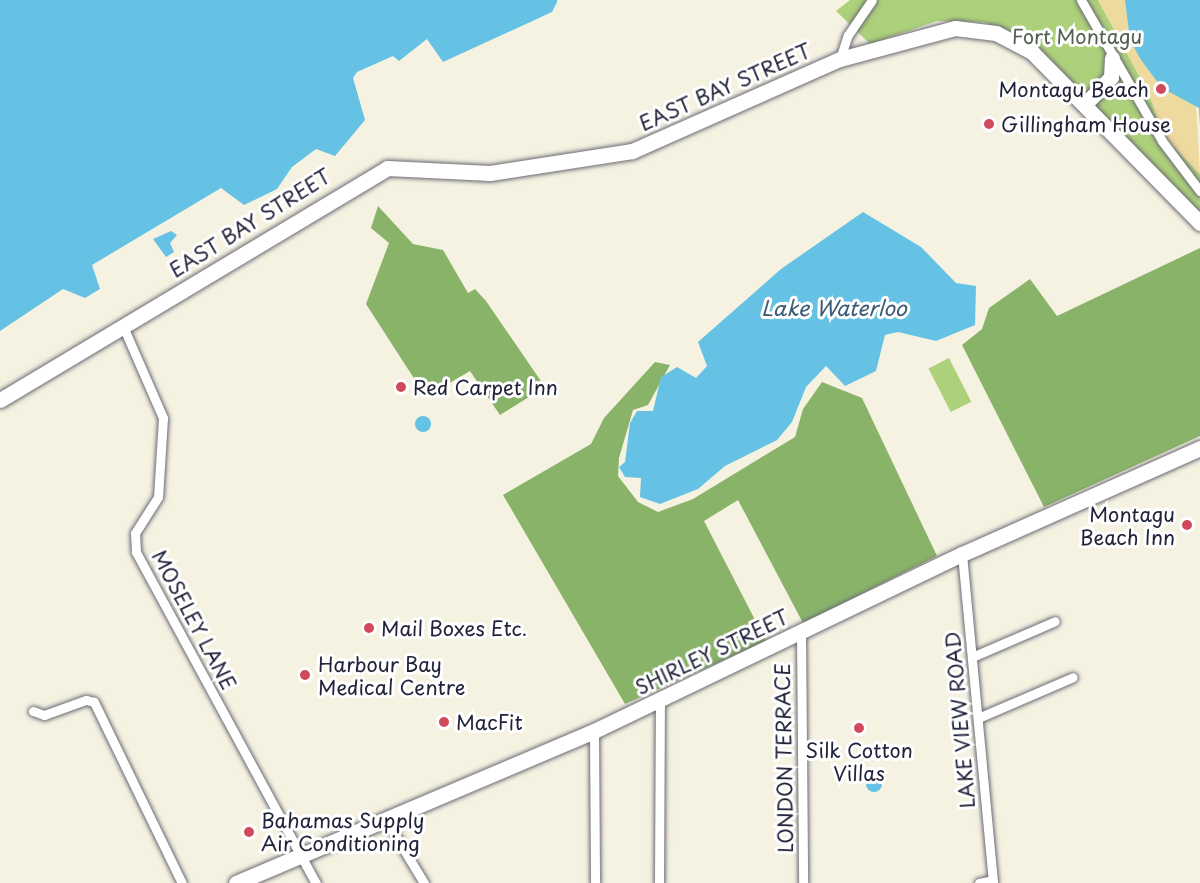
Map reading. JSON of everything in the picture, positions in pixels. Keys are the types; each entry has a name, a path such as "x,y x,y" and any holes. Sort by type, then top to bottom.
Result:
{"highway":[{"name":"EAST BAY STREET","path":"0,400 122,324 387,168 490,173 632,151 840,59 928,32 974,28 1032,52 1086,103 1200,223"},
{"path":"1086,103 1111,77 1112,58"},
{"name":"SHIRLEY STREET","path":"236,883 594,731 962,554 1200,448"}],"street":[{"path":"840,59 848,35 872,0"},
{"path":"1081,0 1112,58 1200,191"},
{"name":"MOSELEY LANE","path":"122,324 163,418 158,497 135,533 136,552 316,883"},
{"name":"LAKE VIEW ROAD","path":"962,554 993,882"},
{"path":"972,657 1055,621"},
{"name":"LONDON TERRACE","path":"801,633 803,883"},
{"path":"978,718 1073,677"},
{"path":"33,711 45,715 86,700 94,702 182,883"},
{"path":"659,883 660,701"},
{"path":"594,731 595,883"},
{"path":"386,820 424,883"},
{"path":"979,883 993,882"}],"green space":[{"name":"Fort Montagu","path":"850,0 1098,0 1149,94 1164,137 1200,174 1200,215 1033,43 983,22 937,21 870,44 836,11"},
{"path":"378,206 413,244 443,250 468,293 475,289 486,301 545,387 500,415 470,371 426,397 366,304 389,243 371,228"},
{"path":"1200,248 1200,436 1044,507 962,345 982,329 989,308 1030,279 1057,316"},
{"path":"949,358 971,402 951,412 929,368"},
{"path":"655,362 670,365 648,405 633,410 619,458 618,476 638,502 658,512 693,499 795,437 803,409 822,382 862,398 937,556 803,623 738,500 704,521 766,641 625,704 503,495 591,444 604,418"}],"sand":[{"name":"Montagu Beach","path":"1098,0 1133,0 1196,102 1200,174 1164,137 1149,94"}],"water":[{"path":"0,0 557,0 557,2 552,12 443,62 427,39 399,61 393,56 357,72 353,78 365,120 335,156 316,149 292,167 277,189 244,205 221,188 92,265 100,289 85,298 63,289 0,331"},
{"path":"1125,0 1200,0 1200,126 1199,108 1162,88 1141,60 1130,40"},
{"name":"Lake Waterloo","path":"863,212 921,247 956,283 976,286 975,325 936,341 898,332 885,335 876,371 845,386 826,366 806,387 792,422 777,440 725,466 698,489 660,504 640,497 641,478 625,477 619,467 625,462 630,423 637,411 653,411 661,377 677,367 696,378 707,366 698,342 781,269"},
{"path":"171,231 177,235 170,243 174,252 166,257 153,239"},
{"path":"420,416 426,416 431,424 429,430 420,432 415,427 415,421"},
{"path":"874,776 880,778 882,784 880,790 874,792 868,790 866,784 868,778"}],"place":[{"name":"Montagu Beach","path":"1161,89"},
{"name":"Gillingham House","path":"989,124"},
{"name":"Red Carpet Inn","path":"401,387"},
{"name":"Montagu Beach Inn","path":"1187,525"},
{"name":"Mail Boxes Etc.","path":"369,628"},
{"name":"Harbour Bay Medical Centre","path":"305,675"},
{"name":"MacFit","path":"444,722"},
{"name":"Silk Cotton Villas","path":"859,728"},
{"name":"Bahamas Supply Air Conditioning","path":"249,832"}]}
